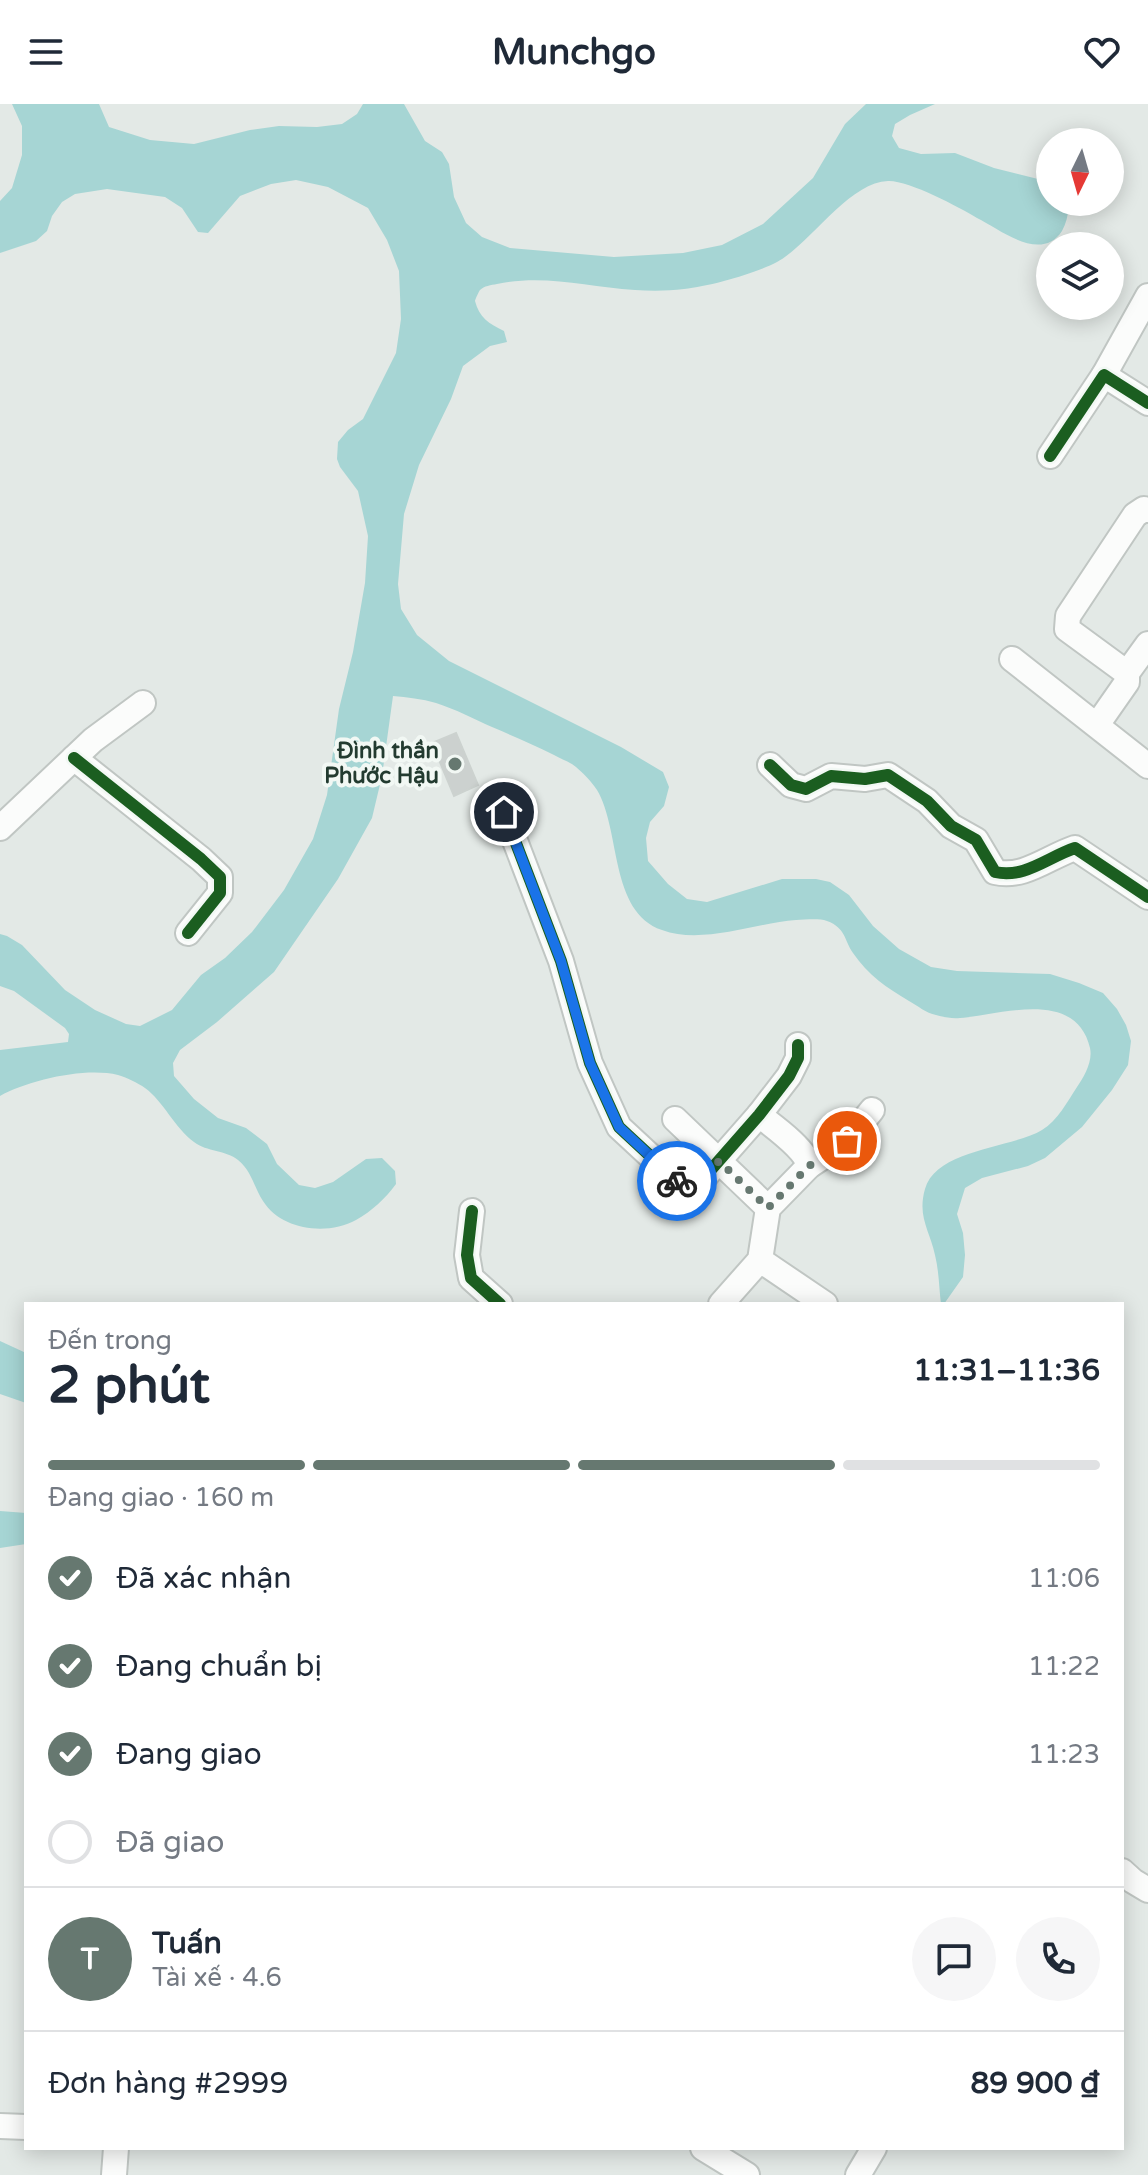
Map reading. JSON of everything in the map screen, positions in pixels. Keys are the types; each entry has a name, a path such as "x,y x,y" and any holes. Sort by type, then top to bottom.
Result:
{"street":[{"path":"1050,456 1104,375 1148,296"},
{"path":"1104,375 1148,403"},
{"path":"1127,673 1067,629 1066,622 1135,515 1148,510"},
{"path":"1097,725 1127,682 1127,673 1148,644"},
{"path":"1012,659 1148,766"},
{"path":"0,828 93,740 143,703"},
{"path":"74,758 220,877 220,893 188,933"},
{"path":"770,765 791,785 806,789 831,776 865,779 888,775 927,801 951,826 976,840 995,872 1007,875 1029,870 1058,853 1075,848 1148,897"},
{"path":"504,812 561,961 590,1063 619,1127 688,1191 694,1189 719,1161 789,1076 798,1058 798,1045"},
{"path":"723,1302 760,1260 768,1208 809,1166 847,1141 872,1110"},
{"path":"759,1115 801,1151 809,1166"},
{"path":"675,1119 768,1208"},
{"path":"472,1211 467,1255 471,1278 498,1302"},
{"path":"760,1260 822,1302"},
{"path":"1124,1873 1148,1890"},
{"path":"0,2126 24,2127"},
{"path":"114,2175 116,2150"},
{"path":"706,2150 747,2175"},
{"path":"858,2175 873,2150"}],"water":[{"path":"12,104 99,104 109,127 150,140 194,144 279,126 342,124 357,114 363,104 404,104 425,141 442,152 449,164 454,197 466,223 482,237 510,248 614,257 683,253 722,245 763,224 813,178 845,124 866,104 935,104 895,124 892,136 899,148 921,154 955,153 994,168 1036,178 1036,216 1067,216 1061,232 1036,232 1036,244 1032,244 1009,236 933,195 888,181 873,184 844,202 777,262 719,282 660,291 532,280 484,288 475,300 477,307 485,319 504,331 507,342 490,346 463,366 451,399 419,465 404,514 398,584 401,609 417,635 449,661 621,747 663,772 669,787 664,806 650,822 646,838 648,861 668,884 687,899 707,902 782,879 830,882 849,895 873,926 899,949 931,967 957,971 1050,974 1103,993 1117,1009 1131,1041 1128,1065 1082,1127 1045,1158 1028,1166 982,1178 965,1188 957,1214 963,1233 963,1277 945,1302 941,1302 933,1246 923,1216 925,1189 932,1176 944,1165 977,1151 1029,1136 1053,1121 1080,1083 1089,1063 1090,1048 1082,1029 1069,1018 1053,1011 1035,1009 957,1018 929,1013 872,974 853,953 841,931 823,920 780,922 711,934 678,934 662,930 645,920 633,906 624,888 605,807 597,790 582,772 531,744 425,700 393,696 382,776 372,818 338,879 274,972 180,1050 173,1063 174,1076 194,1099 218,1118 246,1128 267,1144 277,1164 299,1185 315,1188 333,1182 366,1159 382,1158 395,1171 396,1184 378,1204 356,1220 332,1228 293,1224 271,1211 247,1169 238,1160 194,1142 151,1093 118,1075 90,1073 58,1076 0,1096 0,1050 68,1042 69,1034 14,991 0,986 0,934 22,945 65,990 95,1010 126,1024 140,1026 172,1010 201,975 225,958 252,932 284,890 313,839 327,795 339,709 353,652 365,583 368,536 358,491 337,459 338,442 363,419 396,353 401,319 399,271 387,240 368,208 328,187 296,180 271,184 240,196 208,233 198,232 182,208 165,197 107,189 75,194 62,202 52,216 47,231 36,241 0,253 0,201 12,188 22,155 22,126"},
{"path":"0,1341 24,1352 24,1402 0,1394"},
{"path":"0,1511 24,1513 24,1544 0,1548"}],"building":[{"name":"Đình thần Phước Hậu","path":"456,733 478,785 454,796 432,743"}],"cycle path":[{"path":"1050,456 1104,375 1148,403"},
{"path":"74,758 220,877 220,893 188,933"},
{"path":"770,765 791,785 806,789 831,776 865,779 888,775 927,801 951,826 976,840 995,872 1026,870 1075,848 1148,897"},
{"path":"504,812 561,961 590,1063 619,1127 688,1191 694,1189 759,1115 789,1076 798,1058 798,1045"},
{"path":"472,1211 467,1255 471,1278 498,1302"}],"way so far":[{"path":"677,1181 691,1191 719,1161 768,1208 809,1166 847,1141"}],"place":[{"name":"Đình thần Phước Hậu","path":"455,764"}],"route":[{"path":"504,812 561,961 590,1063 619,1127 677,1181"}]}
